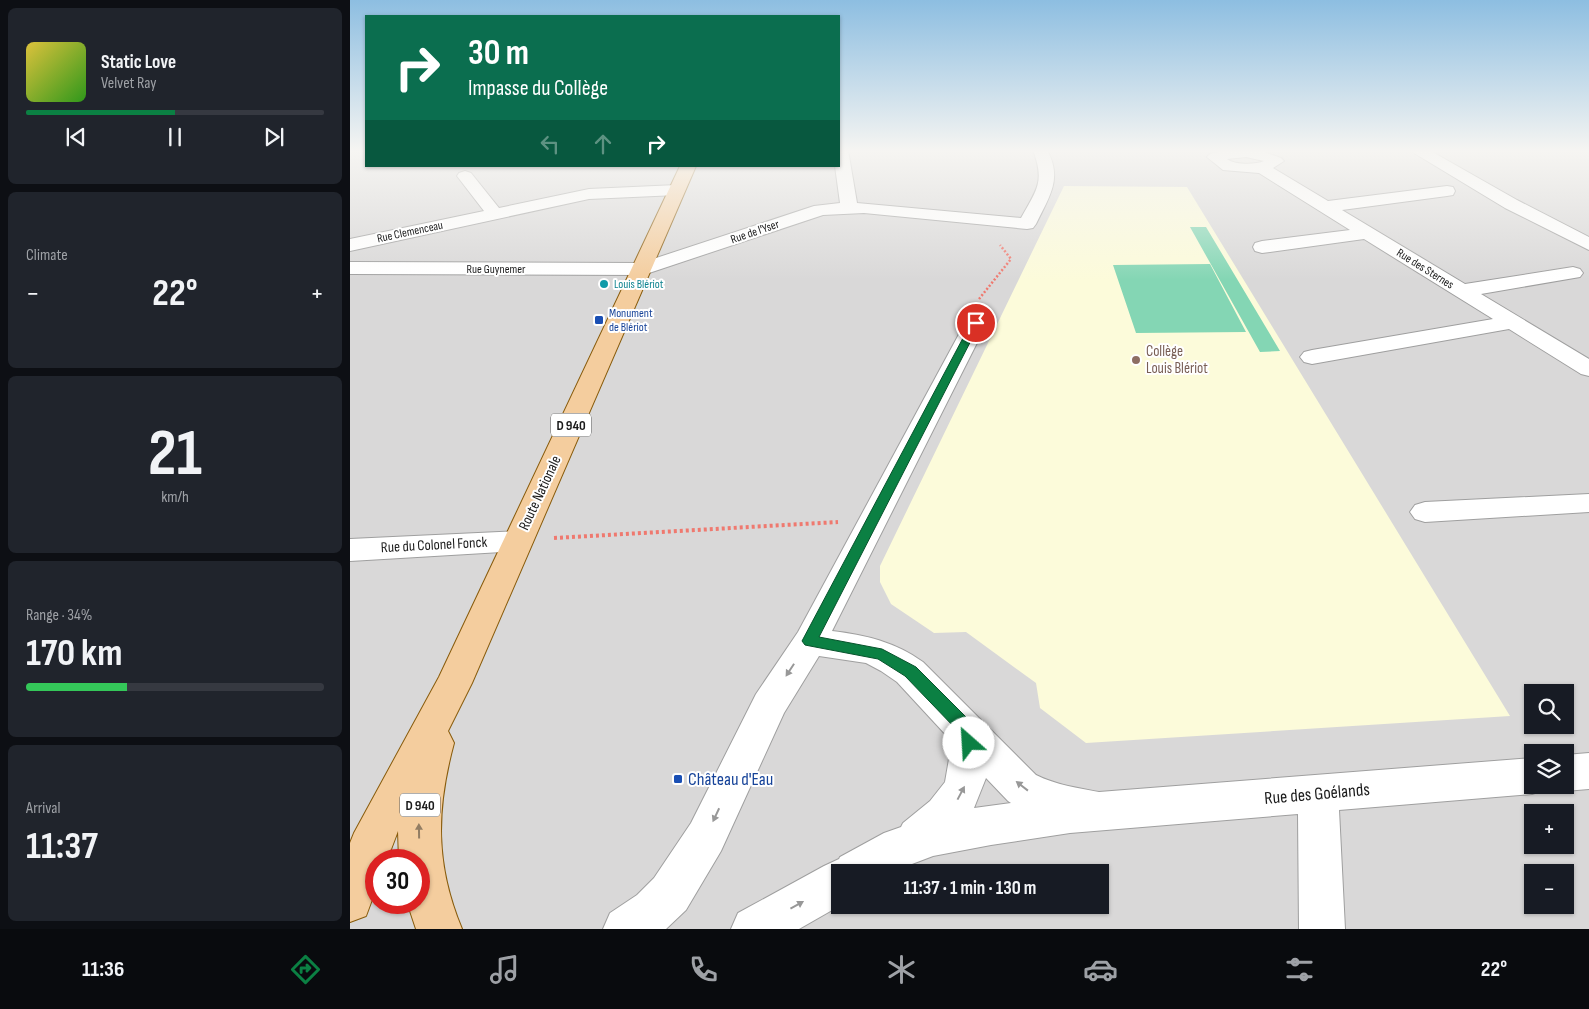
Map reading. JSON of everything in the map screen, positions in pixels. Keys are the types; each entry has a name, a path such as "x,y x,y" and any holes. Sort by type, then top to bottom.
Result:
{"main road":[{"name":"Route Nationale","path":"350,900 375,832 454,683 676,193"},
{"name":"Route Nationale","path":"439,929 434,917 423,873 418,817 424,779 454,683"}],"street":[{"path":"479,193 495,214"},
{"name":"Rue Clemenceau","path":"350,245 589,194 603,193"},
{"path":"847,193 849,208"},
{"name":"Rue de l'Yser","path":"642,269 820,210 849,208 1028,224 1041,193"},
{"name":"Rue des Sternes","path":"1303,193 1589,369"},
{"path":"1325,207 1429,193"},
{"path":"1493,193 1589,244"},
{"path":"1262,247 1367,233"},
{"name":"Rue Guynemer","path":"350,268 642,269"},
{"path":"1462,291 1573,273"},
{"path":"1312,358 1513,322"},
{"path":"626,929 653,910 670,894 706,837 778,689 810,641 976,323"},
{"path":"1425,512 1589,503"},
{"name":"Rue du Colonel Fonck","path":"350,550 518,541"},
{"name":"Rue des Goélands","path":"810,641 868,651 894,661 910,672 1022,788 1055,803 1101,812"},
{"name":"Rue des Goélands","path":"871,864 900,848 937,823 951,809 963,791 970,758 969,743 963,725"},
{"path":"1574,773 1589,772"},
{"name":"Rue des Goélands","path":"900,848 933,836 991,825 1101,812 1524,777"},
{"path":"1318,794 1322,929"},
{"path":"754,929 831,886"}],"path":[{"path":"976,323 975,304 1011,258 997,242 1003,221"},
{"path":"518,541 873,520"}],"shaded area":[{"path":"350,193 1589,193 1589,929 350,929"},
{"name":"Collège Louis Blériot","path":"1060,193 1191,193 1510,716 1086,743 1040,708 1036,683 966,632 934,633 891,604 880,582 880,566"}],"green space":[{"path":"1190,227 1206,227 1280,351 1260,352"},
{"path":"1210,264 1246,332 1136,333 1113,265"}],"place":[{"name":"Louis Blériot","path":"604,284"},
{"name":"Monument de Blériot","path":"599,320"},
{"name":"Collège Louis Blériot","path":"1136,360"},
{"name":"Château d'Eau","path":"678,779"}],"route":[{"path":"969,743 963,725 910,672 894,661 868,651 810,641 976,323"}]}
